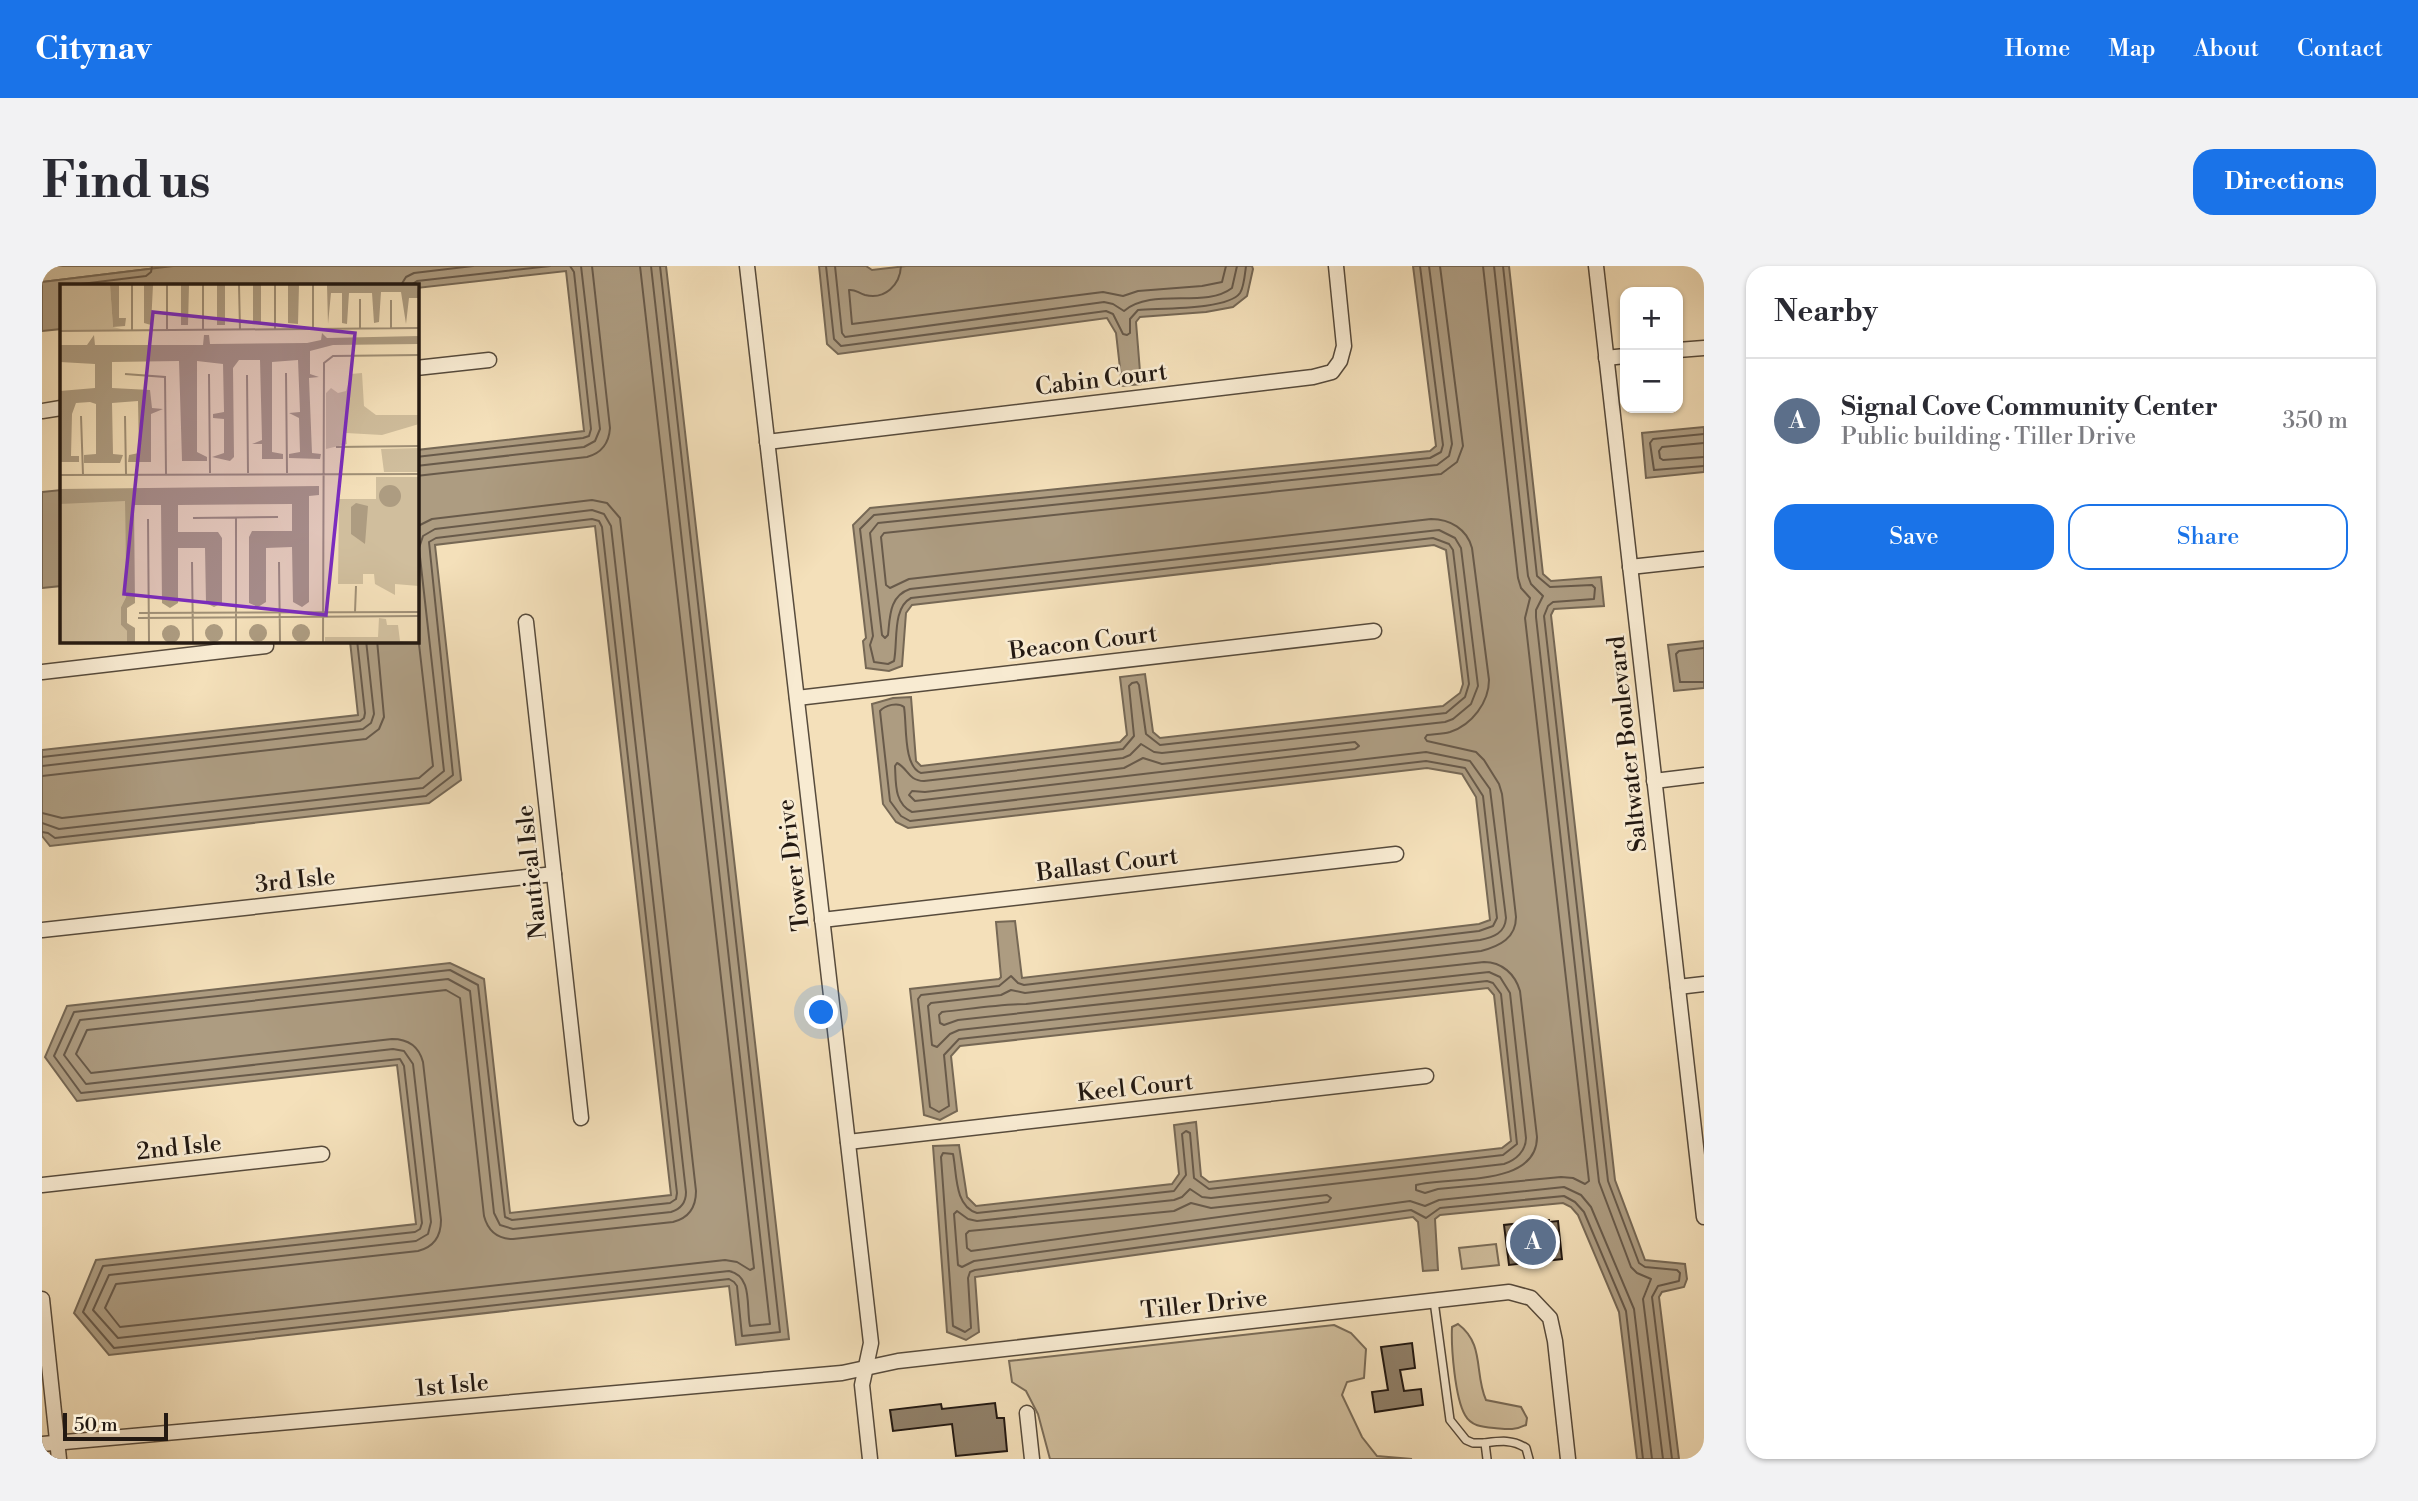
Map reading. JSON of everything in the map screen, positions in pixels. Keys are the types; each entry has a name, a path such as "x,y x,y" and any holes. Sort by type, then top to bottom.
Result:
{"street":[{"name":"Tower Drive","path":"747,266 871,1343 862,1385 870,1459"},
{"name":"Cabin Court","path":"767,442 1313,377 1332,372 1340,360 1344,346 1336,266"},
{"name":"Saltwater Boulevard","path":"1596,266 1704,1212"},
{"path":"1683,350 1704,348"},
{"path":"1606,358 1620,357"},
{"path":"418,368 489,360"},
{"path":"42,411 60,408"},
{"path":"1630,567 1704,559"},
{"name":"Nautical Isle","path":"526,622 581,1118"},
{"name":"Beacon Court","path":"797,698 1374,631"},
{"path":"42,671 266,646"},
{"path":"1654,781 1704,775"},
{"name":"Ballast Court","path":"822,920 1396,854"},
{"name":"3rd Isle","path":"42,930 554,874"},
{"path":"1678,987 1704,984"},
{"name":"Keel Court","path":"848,1142 1426,1076"},
{"name":"2nd Isle","path":"42,1185 322,1154"},
{"name":"Tiller Drive","path":"866,1368 898,1361 1509,1292 1531,1298 1550,1318 1568,1459"},
{"path":"42,1299 50,1444 59,1459"},
{"name":"1st Isle","path":"50,1444 828,1374 866,1368"},
{"path":"1027,1413 1032,1459"}],"lane":[{"path":"1434,1301 1450,1420 1466,1440 1473,1443 1506,1440 1517,1442 1526,1448 1529,1459"},
{"path":"1485,1443 1487,1459"}],"shaded area":[{"path":"42,266 173,266 42,282"},
{"path":"1496,1244 1499,1265 1462,1269 1459,1248"},
{"path":"1458,1324 1476,1350 1486,1400 1521,1407 1527,1418 1526,1425 1510,1429 1485,1427 1467,1419 1456,1385 1453,1359 1452,1327"},
{"path":"1334,1325 1351,1333 1366,1349 1364,1378 1347,1382 1342,1395 1362,1437 1377,1456 1412,1459 1050,1459 1038,1414 1026,1391 1012,1382 1009,1361"}],"water":[{"path":"173,266 666,266 789,1339 736,1345 729,1286 109,1355 74,1313 96,1260 416,1224 397,1065 77,1101 45,1057 67,1006 450,963 484,979 510,1213 671,1195 595,526 435,545 461,780 429,803 50,846 42,836 42,750 358,715 350,642 418,642 418,450 584,431 566,271 418,288 418,284 60,284 60,329 42,331 42,282"},
{"path":"819,266 866,266 872,270 906,266 1252,266 1253,269 1247,296 1233,307 1140,317 1136,322 1141,384 1122,386 1116,333 1107,318 838,354 827,344"},
{"path":"1413,266 1509,266 1543,574 1551,581 1601,577 1604,606 1554,609 1551,615 1615,1180 1645,1260 1685,1264 1687,1279 1684,1287 1662,1292 1659,1297 1679,1459 1637,1459 1619,1312 1578,1215 1563,1203 1440,1215 1435,1219 1438,1270 1423,1271 1418,1222 1413,1217 975,1277 979,1332 966,1340 947,1332 933,1146 959,1145 967,1197 976,1206 1172,1184 1179,1174 1174,1125 1196,1122 1201,1176 1209,1182 1502,1148 1511,1141 1494,995 1488,988 960,1046 951,1056 957,1111 940,1120 924,1115 910,989 999,979 1001,977 996,922 1015,921 1022,978 1479,924 1490,920 1476,797 1462,774 1427,768 908,828 896,822 883,804 872,704 893,698 911,697 916,761 921,766 1120,742 1127,735 1120,677 1145,674 1153,732 1160,738 1443,706 1460,693 1463,684 1446,550 1434,545 912,605 906,613 902,666 889,671 866,668 863,641 866,638 853,525 870,508 1430,451 1436,446"},
{"path":"1704,427 1704,472 1646,478 1642,433"},
{"path":"60,490 60,586 42,588 42,492"},
{"path":"1704,641 1704,688 1674,691 1668,645"}],"building":[{"path":"1558,1221 1562,1259 1509,1265 1504,1225"},
{"path":"1412,1343 1415,1368 1400,1370 1404,1391 1421,1389 1423,1405 1375,1412 1372,1392 1388,1390 1381,1347"},
{"path":"995,1403 997,1418 1004,1418 1007,1451 956,1456 952,1424 893,1431 890,1410 941,1404 942,1409"}],"place":[{"name":"Signal Cove Community Center","path":"1533,1242"}]}
